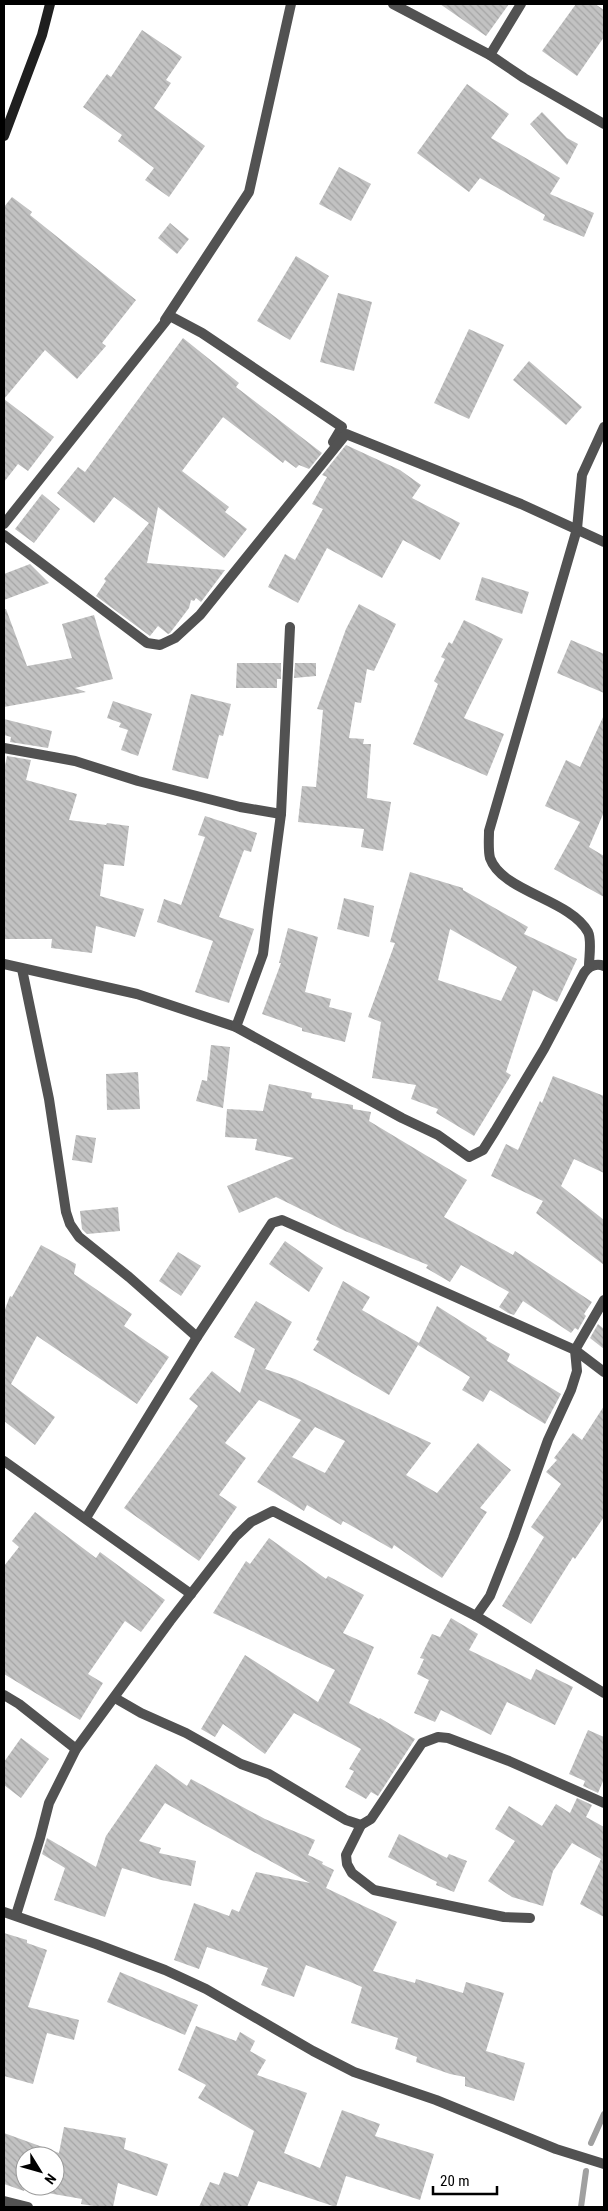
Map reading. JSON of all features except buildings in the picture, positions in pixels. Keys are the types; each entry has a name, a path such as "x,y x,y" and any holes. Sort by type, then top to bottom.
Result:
{"street":[{"path":"4,136 42,35 50,4"},
{"path":"150,342 249,192 291,4"},
{"path":"393,4 490,55 524,78 604,124"},
{"path":"490,55 521,4"},
{"path":"4,524 170,316 202,333 342,427 312,477"},
{"path":"4,964 137,994 236,1027 402,1118 422,1126 470,1157 483,1150 544,1049 589,966 589,933 569,913 502,875 490,858 488,830 577,530 582,475 604,427"},
{"path":"4,535 147,643 160,645 175,638 200,615 346,434 521,504 604,542"},
{"path":"236,1027 263,954 281,814 290,627"},
{"path":"4,748 75,761 138,781 281,814"},
{"path":"589,966 600,964 604,966"},
{"path":"22,969 49,1100 66,1212 70,1224 79,1237 129,1277 197,1337"},
{"path":"86,1518 197,1337 272,1223 282,1220 575,1350 604,1372"},
{"path":"476,1616 490,1596 548,1440 571,1390 577,1371 575,1350 604,1300"},
{"path":"4,1461 191,1594"},
{"path":"16,1915 49,1803 76,1749 236,1536 251,1522 273,1511 476,1616 604,1693"},
{"path":"4,1695 19,1704 76,1749"},
{"path":"115,1698 142,1713 186,1733 241,1764 269,1774 346,1820 361,1825"},
{"path":"530,1918 495,1915 374,1890 356,1877 347,1864 346,1855 361,1825 372,1819 422,1743 438,1737 448,1738 509,1761 604,1803"},
{"path":"4,1912 165,1970 206,1989 313,2051 354,2072 436,2100 556,2150 604,2164"},
{"path":"4,2201 28,2207"}],"waterway":[{"path":"591,2143 604,2114"},
{"path":"581,2207 586,2171"}]}
